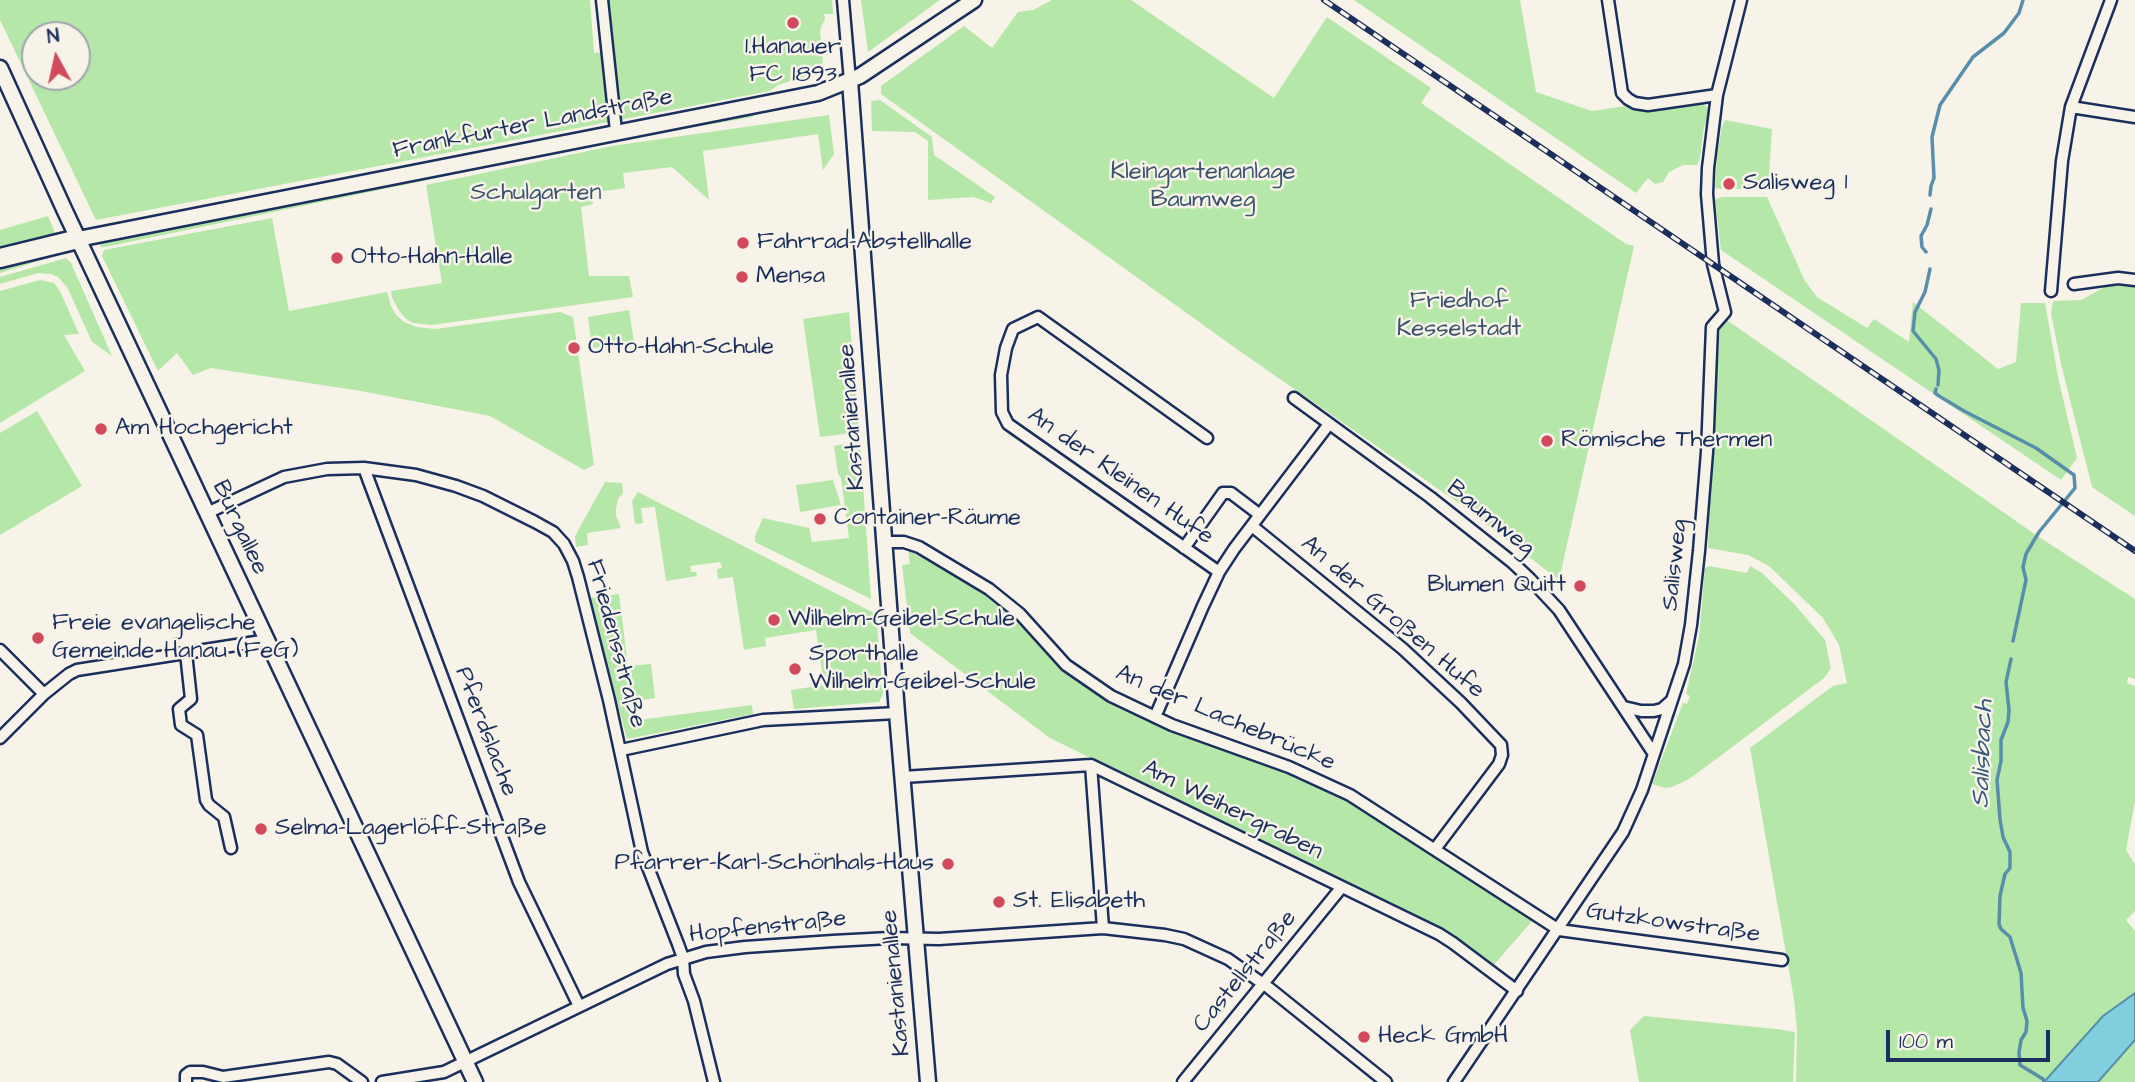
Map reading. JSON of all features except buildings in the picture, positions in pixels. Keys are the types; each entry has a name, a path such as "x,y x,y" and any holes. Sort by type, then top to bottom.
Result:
{"highway":[{"path":"0,258 78,239"}],"street":[{"path":"602,0 616,131"},
{"name":"Kastanienallee","path":"843,0 928,1082"},
{"name":"Frankfurter Landstraße","path":"78,239 818,93 850,81 974,0"},
{"path":"1608,0 1622,93 1628,99 1648,105 1717,95"},
{"name":"Salisweg","path":"1454,1082 1623,832 1642,790 1674,698 1688,643 1699,551 1707,452 1712,327 1725,312 1713,264 1707,194 1708,168 1717,95 1741,0"},
{"path":"2051,292 2062,161 2071,107 2111,0"},
{"name":"Burgallee","path":"0,68 475,1082"},
{"path":"2071,107 2135,117"},
{"path":"2074,284 2119,278 2135,280"},
{"name":"An der Kleinen Hufe","path":"1207,438 1038,317 1013,329 1001,368 1002,412 1005,421 1220,572"},
{"name":"Baumweg","path":"1294,398 1430,497 1492,545 1530,579 1559,610 1654,754"},
{"path":"1155,717 1220,572 1329,424"},
{"name":"Friedensstraße","path":"207,513 295,474 338,468 363,468 416,475 483,496 536,522 564,544 578,576 621,750 644,862 683,958 684,974 694,1001 714,1082"},
{"name":"Pferdslache","path":"363,468 519,883 579,1006"},
{"path":"1184,548 1223,493 1231,493 1260,515"},
{"name":"An der Großen Hufe","path":"1252,526 1404,649 1501,745 1499,764 1435,849"},
{"name":"An der Lachebrücke","path":"885,542 904,542 919,547 989,589 1020,614 1058,657 1111,696 1155,717 1322,781 1369,807 1559,930"},
{"path":"0,738 44,694 77,670 268,640"},
{"path":"1,652 44,694"},
{"path":"186,653 191,699 179,709 181,725 197,735 206,800 224,817 231,848"},
{"path":"1624,707 1654,711 1668,705 1674,698"},
{"path":"621,750 763,720 897,713"},
{"path":"1091,765 1102,928"},
{"name":"Am Weihergraben","path":"903,777 1091,765 1439,934 1517,991"},
{"name":"Castellstraße","path":"1183,1082 1341,888"},
{"name":"Hopfenstraße","path":"382,1082 443,1072 683,958 716,950 889,938 939,939 1102,928 1149,932 1184,939 1228,959 1264,984 1387,1082"},
{"name":"Gutzkowstraße","path":"1559,930 1782,960"},
{"path":"186,1082 186,1075 190,1072 202,1072 221,1079 331,1062 340,1065 362,1082"}],"green space":[{"path":"0,0 590,0 594,53 606,52 603,0 832,0 833,14 824,14 825,19 820,30 823,62 820,67 810,75 778,85 770,91 96,220 34,91 91,91 91,21 21,21 21,64 0,20"},
{"path":"861,0 940,0 868,52"},
{"path":"1052,0 1131,0 1274,98 1327,17 1431,88 1421,103 1626,244 1634,246 1559,580 1460,504 1241,352 881,94 881,86 964,26 992,48 1018,12 1033,10"},
{"path":"1354,0 1520,0 1536,92 1592,111 1696,101 1703,104 1709,109 1697,165 1683,165 1669,172 1663,182 1655,184 1648,178 1636,193"},
{"path":"880,100 932,137 934,155 995,197 991,203 973,197 928,200 928,141 915,132 872,131 871,101"},
{"path":"753,114 753,117 615,141 105,247 100,244 107,240 616,136"},
{"name":"Schulgarten","path":"829,115 834,154 823,170 818,134 703,151 709,200 672,167 623,173 625,188 592,193 593,204 581,207 589,276 629,276 633,297 432,325 413,323 406,319 392,298 391,291 442,283 426,185 612,146"},
{"path":"1725,120 1772,129 1768,189 1715,188 1717,156"},
{"path":"1767,197 1805,281 1817,297 1867,328 1874,319 1909,342 1913,302 1998,369 2016,362 2021,303 2045,303 2058,377 2077,458 2061,480 1721,250 1715,199"},
{"path":"48,216 55,233 0,249 0,230"},
{"path":"272,218 289,311 387,292 396,315 404,322 417,327 435,329 560,312 573,317 594,465 584,470 490,416 361,391 211,368 193,375 177,353 158,371 102,256 104,250"},
{"path":"63,249 65,253 0,273 0,264"},
{"path":"66,258 71,263 112,356 92,342 67,287 58,277 38,273 0,284 0,277"},
{"path":"40,280 54,283 60,291 79,334 64,335 85,371 0,423 0,291"},
{"path":"2105,287 2135,287 2135,516 2092,487 2051,313 2053,301 2081,300"},
{"path":"629,310 634,342 592,348 588,317"},
{"path":"849,312 859,432 820,437 803,319"},
{"path":"1721,316 2039,537 2135,599 2135,679 2128,677 2127,683 2135,686 2135,801 2126,850 2135,864 2135,911 2126,920 2135,931 2135,993 2103,1016 2044,1082 1796,1082 1797,1030 1794,999 1750,748 1833,686 1847,683 1839,645 1823,618 1769,566 1748,555 1708,548 1713,418"},
{"path":"37,411 82,486 0,535 0,433"},
{"path":"860,442 871,599 755,542 763,518 809,528 812,542 849,538 834,446"},
{"path":"833,480 841,505 800,512 796,485"},
{"path":"605,482 622,483 623,493 618,499 616,509 621,528 587,533 588,545 576,547 575,536"},
{"path":"638,492 876,614 883,694 879,702 794,709 791,690 824,685 816,630 765,638 766,646 744,650 733,577 718,579 717,569 722,568 720,562 690,566 691,572 696,572 697,576 666,581 655,507 641,508 643,523 635,524 632,501"},
{"path":"908,550 989,595 1016,616 1059,664 1122,706 1306,778 1354,802 1532,921 1492,967 1441,931 1050,738 910,633 902,565 910,564"},
{"path":"1709,566 1747,573 1750,566 1762,573 1795,605 1825,640 1831,668 1824,678 1689,779 1665,788 1652,784 1683,703 1687,704 1690,696 1686,694 1699,637 1705,568"},
{"path":"619,594 628,666 651,664 655,698 636,701 639,720 752,705 753,714 627,739 590,598"},
{"path":"1644,1016 1795,1032 1793,1082 1639,1082 1630,1030"},
{"path":"2135,1040 2135,1082 2098,1082 2119,1058"}],"water":[{"path":"2135,993 2135,1040 2098,1082 2044,1082 2103,1016"}],"waterway":[{"name":"Salisbach","path":"1930,195 1934,178 1932,137 1940,105 1973,57 2004,33 2019,13 2023,0"},
{"name":"Salisbach","path":"1926,252 1922,247 1921,236 1931,209"},
{"name":"Salisbach","path":"1930,269 1925,292 1915,312 1913,331 1936,359 1939,370 1938,385"},
{"name":"Salisbach","path":"1936,389 1935,393 1939,396 2036,448 2074,475 2075,488 2039,532 2026,554 2023,567 2026,580 2013,641"},
{"name":"Salisbach","path":"2011,659 2006,682 2008,722 2001,740 1997,780 2003,837 2010,852 2010,868 2005,874 2000,896 1999,924 2010,937 2021,973 2023,1008 2027,1021 2026,1032 2021,1040 2020,1065 2044,1082"}],"railway":[{"path":"1324,0 2135,551"}],"place":[{"name":"1.Hanauer FC 1893","path":"793,23"},
{"name":"Salisweg 1","path":"1729,184"},
{"name":"Fahrrad-Abstellhalle","path":"743,243"},
{"name":"Otto-Hahn-Halle","path":"337,258"},
{"name":"Mensa","path":"742,277"},
{"name":"Otto-Hahn-Schule","path":"574,348"},
{"name":"Am Hochgericht","path":"101,429"},
{"name":"Römische Thermen","path":"1547,441"},
{"name":"Container-Räume","path":"820,519"},
{"name":"Blumen Quitt","path":"1580,586"},
{"name":"Wilhelm-Geibel-Schule","path":"774,620"},
{"name":"Freie evangelische Gemeinde Hanau (FeG)","path":"38,638"},
{"name":"Sporthalle Wilhelm-Geibel-Schule","path":"795,669"},
{"name":"Selma-Lagerlöff-Straße","path":"261,829"},
{"name":"Pfarrer-Karl-Schönhals-Haus","path":"948,864"},
{"name":"St. Elisabeth","path":"999,902"},
{"name":"Heck GmbH","path":"1364,1037"}],"park label":[{"name":"Kleingartenanlage Baumweg","path":"1203,187"},
{"name":"Friedhof Kesselstadt","path":"1459,316"}]}
